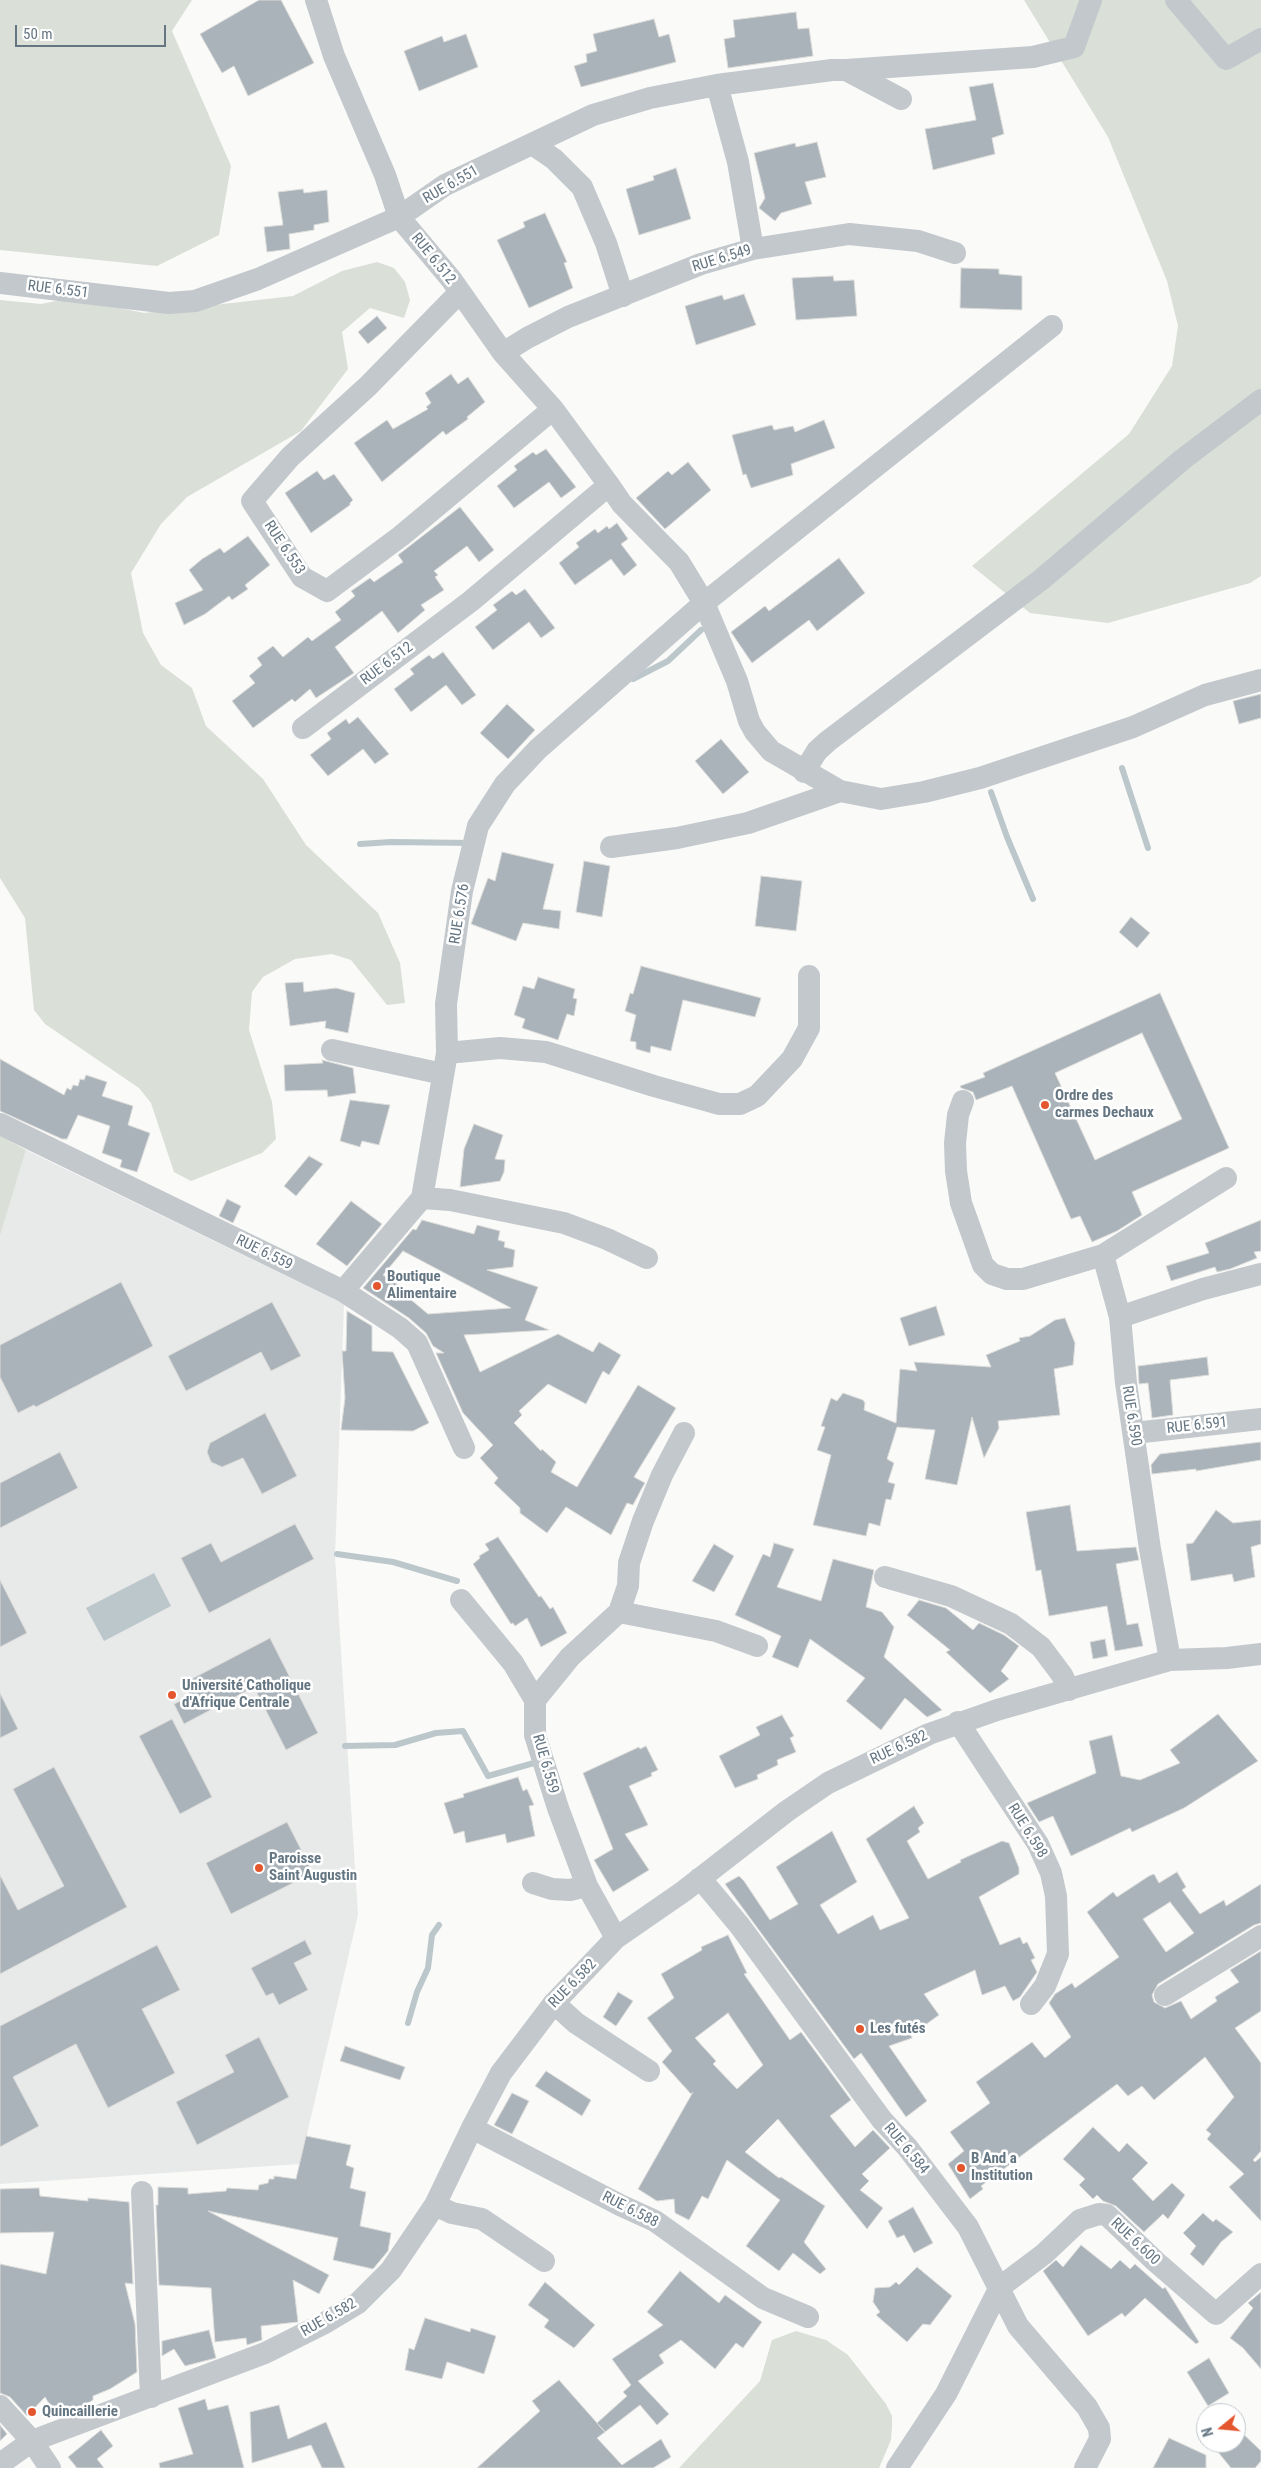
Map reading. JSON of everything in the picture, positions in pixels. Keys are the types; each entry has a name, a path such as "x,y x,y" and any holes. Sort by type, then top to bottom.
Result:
{"street":[{"name":"RUE 6.512","path":"316,0 334,56 385,175 399,218 460,292 503,353 553,409 632,514 680,562 704,603 737,681 749,721 771,751 804,772"},
{"name":"RUE 6.551","path":"0,283 169,303 195,300 258,280 399,218 445,185 593,115 650,98 718,85 832,70 1033,57 1074,47 1091,0"},
{"path":"1176,0 1226,59 1261,39"},
{"path":"846,70 900,99"},
{"path":"718,85 738,162 754,249"},
{"path":"532,144 554,159 582,187 606,243 622,296"},
{"name":"RUE 6.549","path":"503,353 526,338 568,318 702,264 754,249 849,234 918,241 956,253"},
{"name":"RUE 6.553","path":"460,292 368,386 290,457 252,501 302,577 327,590 401,536 553,409"},
{"name":"RUE 6.576","path":"422,1198 445,1063 446,1004 462,891 478,826 505,784 538,749 704,603 1052,326"},
{"path":"1261,400 1183,459 1042,579 828,741 817,751 804,772 840,791 880,799 924,792 980,778 1133,727 1205,695 1261,680"},
{"name":"RUE 6.512","path":"303,728 471,601 609,485"},
{"path":"611,847 678,838 748,823 840,791"},
{"path":"332,1050 445,1063 500,1048 546,1052 718,1104 740,1104 756,1096 787,1065 809,1028 809,976"},
{"path":"963,1101 958,1115 955,1143 956,1171 961,1203 969,1232 983,1265 992,1274 1007,1279 1023,1279 1103,1255 1226,1178"},
{"name":"RUE 6.559","path":"0,1124 343,1290 400,1328 417,1343 464,1448"},
{"path":"343,1290 422,1198 450,1200 564,1223 607,1239 647,1258"},
{"name":"RUE 6.590","path":"1103,1255 1120,1317 1126,1383 1150,1549 1170,1660"},
{"path":"1120,1317 1204,1289 1261,1274"},
{"name":"RUE 6.591","path":"1134,1433 1261,1419"},
{"path":"534,1700 570,1657 619,1612 628,1586 629,1562 643,1521 662,1475 684,1433"},
{"path":"885,1577 951,1596 1011,1624 1040,1647 1062,1675 1069,1690"},
{"name":"RUE 6.559","path":"461,1600 513,1663 534,1700 535,1735 542,1757 587,1886 616,1938"},
{"path":"619,1612 716,1631 757,1646"},
{"name":"RUE 6.582","path":"0,2464 32,2441 265,2353 323,2324 358,2302 391,2270 435,2205 472,2128 502,2073 554,2003 616,1938 700,1878 787,1811 828,1783 873,1760 958,1722 1170,1660 1261,1654"},
{"name":"RUE 6.598","path":"958,1722 1038,1844 1051,1873 1056,1896 1058,1954 1045,1986 1031,2004"},
{"name":"RUE 6.584","path":"700,1878 740,1926 882,2120 907,2147 964,2220 1018,2326 1035,2349 1079,2396 1099,2428 1100,2439 1085,2468"},
{"path":"533,1883 552,1889 570,1890 587,1886"},
{"path":"1165,1995 1261,1936"},
{"path":"554,2003 576,2023 649,2071"},
{"name":"RUE 6.588","path":"472,2128 620,2205 655,2221 763,2298 808,2317"},
{"path":"142,2192 151,2397"},
{"path":"435,2205 452,2213 482,2219 544,2261"},
{"name":"RUE 6.600","path":"1000,2288 1044,2254 1080,2220 1099,2214 1107,2215 1155,2261 1216,2314 1261,2274"},
{"path":"897,2468 946,2394 1000,2288"},
{"path":"0,2406 32,2441 50,2468"}],"shaded area":[{"path":"0,0 192,0 172,31 231,166 219,235 157,266 0,250"},
{"path":"1024,0 1261,0 1261,576 1250,583 1108,623 1030,613 972,566 1129,434 1172,366 1178,326 1167,281 1108,137"},
{"path":"377,262 394,268 405,282 410,300 404,318 370,308 342,332 348,369 301,431 187,497 161,524 131,573 143,633 161,665 192,688 206,726 263,779 306,845 378,913 400,963 405,1003 387,1005 351,960 332,954 295,959 263,977 252,992 249,1030 272,1102 276,1139 262,1153 191,1181 174,1172 151,1103 139,1088 45,1024 34,1010 25,918 0,878 0,300 41,304 71,298 144,313 293,296 342,271"},
{"path":"0,1136 26,1150 0,1235"},
{"name":"Université Catholique d'Afrique Centrale","path":"26,1150 344,1304 335,1557 358,1915 300,2164 0,2184 0,1233"},
{"path":"154,1573 171,1606 104,1641 86,1608"},
{"path":"796,2331 826,2340 848,2355 886,2404 892,2416 891,2440 879,2468 679,2468 760,2381 772,2340"}],"building":[{"path":"259,0 281,0 314,63 248,96 234,66 222,73 200,34"},
{"path":"796,12 798,29 809,28 813,56 728,68 724,39 735,37 733,20"},
{"path":"654,19 659,37 669,34 676,62 581,87 574,66 587,62 586,54 597,51 593,34"},
{"path":"466,34 478,67 419,91 404,51 442,36 444,42"},
{"path":"993,83 1004,134 992,138 995,154 933,170 925,129 976,120 969,87"},
{"path":"817,142 826,177 805,182 812,204 781,213 775,221 759,208 765,198 754,153 795,143 796,147"},
{"path":"676,168 691,219 639,235 626,189 654,180 653,176"},
{"path":"303,189 304,193 327,190 329,222 314,225 314,230 289,234 290,249 267,252 264,227 283,225 278,192"},
{"path":"545,213 567,262 564,263 573,288 529,308 497,240 525,227 523,222"},
{"path":"961,268 999,269 999,274 1022,276 1022,310 960,308"},
{"path":"833,276 834,281 854,280 857,316 796,320 792,278"},
{"path":"744,294 756,325 696,345 685,306 722,295 724,300"},
{"path":"377,316 387,328 368,344 358,332"},
{"path":"451,374 458,384 468,377 485,402 467,417 468,419 446,435 443,431 382,482 354,443 387,420 393,429 428,409 426,407 431,403 425,393"},
{"path":"824,420 835,448 791,464 793,475 751,488 746,474 743,475 732,435 772,425 774,430 793,426 795,432"},
{"path":"546,449 576,487 561,498 549,482 514,508 497,486 517,470 514,466 533,452 536,455"},
{"path":"688,462 711,490 665,529 636,498 668,471 672,475"},
{"path":"317,471 324,480 334,474 353,500 350,505 311,533 285,493"},
{"path":"460,507 494,550 479,562 467,546 434,571 438,575 435,577 444,590 421,605 425,610 398,633 382,611 335,647 354,673 316,698 310,689 295,702 292,699 253,728 232,701 255,683 249,676 262,665 257,658 273,646 283,657 308,637 312,641 341,620 335,612 355,596 351,591 370,578 374,582 403,562 398,555"},
{"path":"617,523 628,539 621,544 637,565 624,576 611,559 575,585 559,563 579,547 576,543 595,529 598,533 607,526 609,529"},
{"path":"248,536 270,565 245,585 248,589 232,600 229,596 205,614 184,625 175,603 203,590 189,570 220,548 224,553"},
{"path":"839,558 865,593 817,631 809,620 752,663 731,632 765,606 769,611"},
{"path":"525,589 555,628 541,638 529,622 493,650 475,627 497,610 493,605 512,591 516,595"},
{"path":"443,652 476,695 462,705 446,685 411,712 394,689 414,674 410,669 429,655 433,659"},
{"path":"1261,694 1261,718 1239,724 1233,701"},
{"path":"507,704 535,730 508,759 480,733"},
{"path":"358,717 389,754 375,764 363,749 328,776 310,755 331,739 327,733 346,719 349,724"},
{"path":"721,739 749,772 723,794 695,761"},
{"path":"502,852 554,864 543,909 561,911 559,929 523,923 516,941 471,924 488,878 495,881"},
{"path":"584,861 610,866 602,917 576,912"},
{"path":"761,876 802,881 796,931 755,926"},
{"path":"1131,917 1150,933 1137,948 1119,932"},
{"path":"641,966 761,998 755,1017 683,1000 671,1051 651,1046 650,1053 636,1049 636,1042 630,1041 636,1015 625,1011 630,993 633,994"},
{"path":"538,977 575,989 573,998 577,999 574,1016 567,1014 558,1040 522,1028 525,1019 514,1015 523,986 534,989"},
{"path":"303,982 304,992 336,988 355,993 348,1033 325,1028 326,1021 290,1026 285,983"},
{"name":"Ordre des carmes Dechaux","path":"1160,993 1229,1148 1132,1192 1142,1215 1117,1231 1092,1242 1080,1216 1071,1219 1012,1086 976,1100 973,1092 961,1088 960,1086 985,1077 983,1073","holes":["1142,1033 1182,1119 1095,1160 1055,1073"]},
{"path":"0,1059 64,1095 67,1088 71,1090 73,1085 78,1086 80,1079 84,1080 86,1075 107,1082 102,1096 133,1106 128,1125 150,1133 137,1172 120,1167 122,1160 102,1153 110,1126 78,1115 67,1139 62,1139 0,1111"},
{"path":"322,1060 353,1068 356,1093 328,1097 327,1090 285,1091 284,1065 323,1063"},
{"path":"350,1100 390,1105 379,1145 362,1141 360,1147 340,1141"},
{"path":"474,1124 503,1135 495,1159 505,1160 504,1172 500,1181 460,1187 464,1149"},
{"path":"309,1156 323,1164 296,1196 284,1186"},
{"path":"227,1199 241,1206 233,1223 219,1216"},
{"path":"351,1201 382,1224 347,1266 316,1244"},
{"path":"422,1220 474,1234 477,1225 500,1231 498,1240 505,1242 504,1247 515,1250 513,1267 487,1270 538,1287 525,1320 549,1330 464,1335 480,1372 558,1334 593,1352 599,1342 621,1355 609,1375 603,1371 586,1404 548,1384 519,1411 522,1415 514,1423 541,1451 542,1449 556,1462 551,1472 577,1487 638,1385 676,1408 634,1477 645,1483 633,1505 627,1503 611,1535 566,1507 547,1533 520,1513 520,1508 494,1483 498,1478 480,1458 493,1445 463,1413 436,1353 444,1353 433,1346 426,1333 409,1318 363,1288 413,1229 416,1230","holes":["403,1251 511,1308 428,1314 410,1299 414,1295 383,1275"]},
{"path":"1261,1220 1261,1251 1254,1252 1257,1258 1230,1269 1217,1272 1215,1267 1171,1281 1166,1266 1209,1253 1205,1243"},
{"path":"121,1282 153,1346 36,1407 34,1405 18,1413 0,1377 0,1345"},
{"path":"272,1302 301,1356 271,1371 261,1352 186,1391 168,1356"},
{"path":"936,1306 945,1335 909,1346 900,1318"},
{"path":"347,1311 372,1326 372,1351 393,1352 429,1423 413,1431 341,1430 345,1398 342,1351 346,1351"},
{"path":"1065,1318 1075,1343 1073,1365 1054,1369 1060,1415 998,1421 999,1428 984,1458 972,1417 957,1485 925,1479 935,1430 897,1427 887,1459 894,1463 888,1482 895,1484 891,1500 886,1499 880,1526 869,1523 866,1536 813,1525 831,1455 817,1450 825,1427 821,1426 831,1398 837,1401 843,1393 863,1400 865,1403 864,1410 896,1423 900,1369 917,1371 914,1362 991,1367 986,1355 1020,1341 1019,1338 1030,1336 1055,1320"},
{"path":"1207,1357 1209,1375 1170,1380 1173,1415 1152,1418 1148,1383 1139,1384 1138,1366"},
{"path":"265,1413 297,1476 262,1494 243,1458 222,1467 211,1462 207,1452 210,1443"},
{"path":"1261,1442 1261,1460 1196,1471 1196,1469 1152,1474 1151,1465 1160,1454"},
{"path":"60,1452 78,1488 0,1528 0,1483"},
{"path":"1070,1505 1077,1551 1136,1547 1139,1560 1116,1564 1127,1625 1138,1623 1143,1646 1115,1651 1107,1606 1049,1616 1041,1570 1036,1571 1026,1512"},
{"path":"1216,1510 1233,1523 1261,1520 1261,1544 1251,1547 1255,1577 1234,1582 1232,1574 1191,1581 1186,1544 1193,1543"},
{"path":"295,1524 314,1559 209,1613 181,1558 211,1543 221,1562"},
{"path":"498,1537 539,1597 541,1596 550,1609 553,1607 567,1633 541,1647 527,1618 515,1626 513,1623 511,1624 473,1564 480,1558 479,1556 489,1550 485,1544"},
{"path":"774,1543 794,1549 777,1587 821,1601 833,1559 874,1570 866,1607 882,1612 894,1627 884,1657 942,1710 927,1717 905,1698 881,1730 846,1701 865,1678 810,1639 798,1668 772,1657 781,1636 735,1615 763,1554 770,1557"},
{"path":"714,1544 734,1556 714,1592 692,1581"},
{"path":"0,1580 27,1633 0,1647"},
{"path":"919,1600 946,1608 973,1630 979,1623 1004,1635 1019,1646 1001,1671 1009,1679 990,1693 946,1652 950,1650 907,1615"},
{"path":"270,1638 318,1733 286,1750 254,1687 184,1724 174,1704 191,1696 184,1683"},
{"path":"1105,1639 1108,1656 1093,1659 1090,1642"},
{"path":"0,1693 18,1729 0,1738"},
{"path":"1218,1714 1258,1761 1184,1808 1132,1832 1130,1828 1071,1856 1053,1816 1039,1822 1027,1803 1096,1773 1089,1741 1112,1735 1121,1776 1140,1780 1180,1763 1170,1750"},
{"path":"782,1715 794,1736 790,1738 796,1752 777,1760 778,1765 757,1775 758,1779 735,1788 719,1756 760,1735 756,1727"},
{"path":"172,1719 212,1797 180,1814 139,1736"},
{"path":"646,1746 658,1770 651,1773 652,1776 629,1786 648,1825 625,1834 649,1870 613,1892 594,1860 613,1849 583,1773 639,1747 640,1749"},
{"path":"54,1767 127,1907 0,1974 0,1875 18,1910 64,1886 13,1789"},
{"path":"518,1777 523,1791 527,1789 534,1805 529,1806 535,1836 507,1843 505,1834 466,1843 464,1831 454,1834 444,1803 464,1797 463,1794"},
{"path":"914,1806 924,1823 918,1828 920,1832 907,1841 928,1879 961,1862 960,1860 1002,1841 1009,1843 1019,1868 1019,1874 979,1897 1000,1945 1020,1937 1023,1944 1027,1942 1035,1958 1031,1960 1037,1972 1020,1997 1013,2001 1005,1986 982,1995 975,1970 924,1994 939,2015 911,2035 912,2038 889,2046 927,2101 906,2117 861,2053 854,2059 725,1884 739,1876 770,1920 798,1904 776,1867 832,1831 857,1882 820,1905 838,1934 873,1915 880,1930 909,1918 866,1839"},
{"name":"Paroisse Saint Augustin","path":"287,1822 313,1873 231,1914 206,1863"},
{"path":"1177,1872 1186,1887 1182,1890 1200,1914 1224,1900 1226,1906 1261,1884 1261,1923 1254,1925 1158,1984 1152,1995 1154,2002 1165,2008 1181,2001 1191,2019 1217,2001 1215,1997 1239,1982 1230,1970 1261,1951 1261,2011 1235,2028 1261,2063 1261,2151 1253,2160 1255,2162 1261,2157 1261,2221 1229,2187 1244,2174 1207,2139 1211,2134 1206,2130 1234,2097 1205,2057 1154,2100 1142,2086 1128,2096 1117,2084 981,2186 983,2189 970,2199 948,2164 964,2151 950,2132 990,2103 976,2082 1032,2042 1045,2058 1071,2037 1049,2003 1055,1994 1072,1983 1075,1988 1119,1957 1087,1912 1113,1892 1117,1897 1149,1876 1154,1874 1159,1883","holes":["1170,1902 1194,1933 1166,1952 1143,1919"]},
{"path":"728,1935 747,1973 744,1974 790,2040 801,2032 851,2100 830,2116 855,2147 873,2130 890,2148 862,2174 869,2181 860,2190 883,2208 867,2229 778,2119 745,2152 779,2178 781,2177 825,2206 804,2242 826,2269 820,2274 793,2253 779,2271 746,2246 780,2200 727,2160 708,2199 702,2196 689,2220 675,2213 674,2199 657,2201 638,2189 693,2092 691,2094 662,2062 672,2051 647,2018 674,1998 661,1974 702,1950 701,1947","holes":["728,2013 763,2065 737,2089 713,2064 716,2061 695,2038"]},
{"path":"305,1940 312,1954 294,1963 308,1990 279,2005 273,1993 266,1996 251,1968"},
{"path":"157,1945 180,1990 142,2009 175,2073 108,2108 76,2044 13,2077 39,2126 0,2147 0,2026"},
{"path":"618,1992 633,2001 616,2026 603,2017"},
{"path":"259,2037 289,2097 197,2145 176,2102 234,2072 225,2055"},
{"path":"345,2046 405,2067 400,2080 340,2061"},
{"path":"546,2071 591,2100 582,2116 535,2086"},
{"path":"512,2093 529,2101 512,2134 494,2125"},
{"path":"1093,2127 1119,2152 1127,2143 1148,2163 1132,2179 1153,2201 1172,2183 1185,2195 1168,2219 1163,2214 1144,2232 1116,2206 1103,2201 1097,2195 1093,2199 1079,2185 1085,2179 1063,2159"},
{"path":"306,2136 351,2145 346,2165 354,2168 350,2188 366,2192 360,2226 391,2233 388,2251 373,2269 333,2260 338,2238 208,2211 329,2275 319,2294 293,2280 298,2322 261,2326 262,2340 247,2345 246,2338 215,2342 211,2288 159,2285 156,2205 158,2205 158,2187 188,2188 188,2194 226,2191 227,2188 258,2190 259,2185 268,2183 269,2179 274,2179 274,2176 296,2179"},
{"path":"39,2188 40,2196 88,2201 88,2198 129,2202 133,2284 125,2283 135,2324 137,2372 110,2389 93,2396 93,2400 75,2411 57,2417 45,2397 27,2416 10,2397 0,2393 0,2264 46,2274 54,2232 0,2233 0,2189"},
{"path":"913,2207 933,2243 914,2253 904,2235 897,2238 888,2221"},
{"path":"1203,2213 1213,2222 1216,2219 1233,2232 1221,2242 1203,2266 1190,2254 1196,2246 1183,2233"},
{"path":"1081,2245 1111,2269 1120,2260 1130,2269 1135,2264 1163,2289 1165,2287 1199,2342 1196,2344 1145,2298 1125,2317 1122,2313 1088,2336 1043,2271 1056,2260 1063,2267"},
{"path":"917,2267 952,2296 930,2325 923,2324 907,2342 876,2315 880,2312 873,2302 875,2288 890,2287 896,2282 899,2285"},
{"path":"680,2271 719,2303 725,2295 762,2322 743,2348 736,2343 715,2369 681,2340 659,2355 664,2363 638,2381 669,2414 657,2425 640,2405 605,2432 597,2423 627,2396 623,2392 631,2385 612,2359 663,2325 647,2312"},
{"path":"545,2282 595,2325 574,2348 544,2327 549,2320 528,2305"},
{"path":"1261,2292 1261,2369 1243,2348 1230,2338 1253,2308 1248,2303"},
{"path":"425,2318 470,2332 471,2328 496,2336 484,2374 447,2362 442,2379 405,2370 409,2348 414,2350"},
{"path":"209,2330 216,2358 185,2366 174,2349 162,2356 162,2341"},
{"path":"1209,2358 1229,2393 1213,2403 1206,2403 1187,2372"},
{"path":"559,2380 605,2432 597,2438 622,2465 661,2439 671,2457 653,2468 477,2468 540,2411 532,2401"},
{"path":"205,2399 208,2410 228,2405 244,2468 160,2468 159,2463 193,2454 178,2408"},
{"path":"279,2405 288,2439 326,2422 345,2468 322,2468 311,2445 252,2463 250,2412"},
{"path":"0,2425 7,2434 0,2441"},
{"path":"101,2430 113,2446 97,2459 104,2468 77,2468 68,2457"},
{"path":"1246,2437 1261,2451 1261,2461 1255,2468 1231,2468 1219,2453 1246,2453"},
{"path":"1169,2438 1196,2450 1196,2453 1206,2455 1206,2468 1153,2468"}],"waterway":[{"path":"633,679 668,661 701,630"},
{"path":"1122,768 1148,848"},
{"path":"991,792 1007,837 1033,899"},
{"path":"360,844 391,842 471,843"},
{"path":"337,1554 393,1562 457,1581"},
{"path":"345,1746 395,1745 436,1733 463,1731 488,1776 534,1763"},
{"path":"408,2023 417,1992 428,1968 432,1935 439,1925"}],"place":[{"name":"Ordre des carmes Dechaux","path":"1045,1105"},
{"name":"Boutique Alimentaire","path":"377,1286"},
{"name":"Université Catholique d'Afrique Centrale","path":"172,1695"},
{"name":"Paroisse Saint Augustin","path":"259,1868"},
{"name":"Les futés","path":"860,2029"},
{"name":"B And a Institution","path":"961,2168"},
{"name":"Quincaillerie","path":"32,2412"}]}
